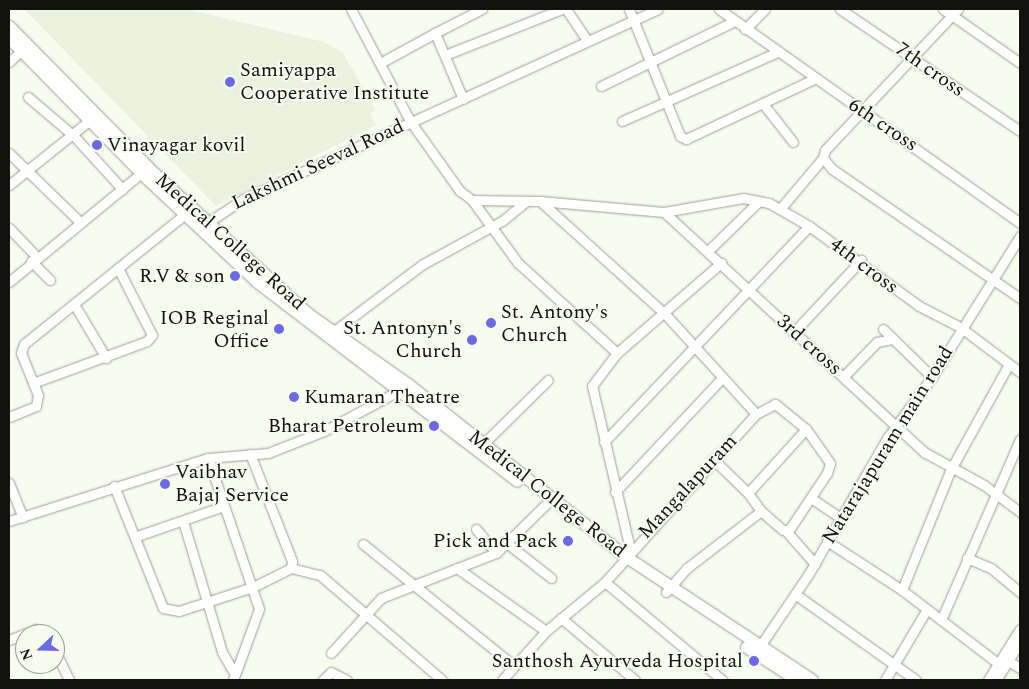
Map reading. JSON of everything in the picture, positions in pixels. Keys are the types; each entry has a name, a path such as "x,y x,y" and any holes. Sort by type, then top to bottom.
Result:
{"main road":[{"name":"Medical College Road","path":"9,26 24,48 141,173 185,214 204,225"},
{"name":"Medical College Road","path":"9,38 24,48"},
{"name":"Medical College Road","path":"92,119 259,279 483,444 668,589 757,650 793,679"},
{"name":"Medical College Road","path":"259,279 334,331 405,387 545,505 626,555"},
{"name":"Medical College Road","path":"757,650 812,680"}],"street":[{"path":"351,9 382,62 410,122 452,183 472,200 490,227 556,302 618,354"},
{"path":"382,62 482,9"},
{"path":"445,55 562,9"},
{"path":"566,9 587,40"},
{"path":"630,9 680,136 686,139 764,105 816,78"},
{"name":"Lakshmi Seeval Road","path":"204,225 243,198 658,9"},
{"name":"6th cross","path":"719,9 1020,223"},
{"path":"745,29 765,9"},
{"name":"7th cross","path":"840,9 915,58 1020,131"},
{"path":"943,9 955,12 1020,63"},
{"path":"780,209 823,158 825,150 915,58 955,12"},
{"path":"601,86 735,20"},
{"path":"435,34 463,99"},
{"path":"9,62 24,48"},
{"path":"622,121 778,52"},
{"path":"28,97 74,136 122,189"},
{"path":"764,105 793,142"},
{"path":"9,185 74,136 92,119"},
{"path":"9,153 25,172 81,223"},
{"path":"823,158 832,169 992,281 1020,298"},
{"path":"9,282 33,258 81,223 141,173"},
{"name":"4th cross","path":"472,200 540,201 664,212 743,198 769,203 809,226 861,260 919,306 960,327 1020,372"},
{"path":"334,331 423,264 490,227 527,201"},
{"path":"540,201 665,314 756,414 775,404 806,429 830,463 812,498 786,531"},
{"path":"708,251 759,201"},
{"name":"3rd cross","path":"664,212 708,251 793,333 844,376 924,452 951,469 997,493 1020,512"},
{"path":"9,417 32,410 38,395 23,360 24,344 185,214"},
{"path":"604,442 696,349 809,226"},
{"path":"9,228 50,280"},
{"name":"Natarajapuram main road","path":"757,650 796,594 896,426 932,377 960,327 1020,236"},
{"path":"793,333 861,260"},
{"path":"626,555 615,492 592,386 618,354 721,264"},
{"path":"33,383 106,358 152,335 118,268"},
{"path":"74,304 106,358"},
{"path":"883,329 932,377"},
{"path":"844,376 877,342 893,339"},
{"path":"902,590 951,469 1009,364"},
{"path":"615,492 722,378"},
{"path":"483,444 548,380"},
{"path":"9,522 114,486 208,458 268,453 324,431 405,387"},
{"name":"Mangalapuram","path":"502,680 546,631 605,582 626,555 712,459 756,414"},
{"path":"748,493 806,429"},
{"path":"941,620 1020,440"},
{"path":"250,454 292,561 291,568"},
{"path":"208,458 259,609 233,676"},
{"path":"712,459 748,493 762,511 786,531 815,564"},
{"path":"9,483 23,517"},
{"path":"114,486 137,536 163,608 170,613 253,587 291,568 320,575 442,680"},
{"path":"812,498 841,518"},
{"path":"332,653 382,598 496,553 508,544 545,505"},
{"path":"137,536 224,506"},
{"path":"668,589 762,511"},
{"path":"183,521 206,603 222,652 233,676"},
{"path":"476,529 496,553"},
{"path":"828,541 902,590 1004,665 1020,668"},
{"path":"363,544 411,585 514,666"},
{"path":"508,544 550,578"},
{"path":"967,558 991,568 1020,592"},
{"path":"457,568 546,631"},
{"path":"605,582 722,680"},
{"path":"796,594 916,680"},
{"path":"885,680 928,610"},
{"path":"561,618 635,680"},
{"path":"996,680 1020,629"},
{"path":"988,680 1004,665 1020,642"},
{"path":"323,680 331,672 347,680"}],"shaded area":[{"name":"Samiyappa Cooperative Institute","path":"24,9 186,9 324,42 343,53 376,110 370,113 376,125 216,206"}],"place":[{"name":"Samiyappa Cooperative Institute","path":"230,82"},
{"name":"Vinayagar kovil","path":"97,145"},
{"name":"R.V & son","path":"235,276"},
{"name":"St. Antony's Church","path":"491,323"},
{"name":"IOB Reginal Office","path":"279,329"},
{"name":"St. Antonyn's Church","path":"472,340"},
{"name":"Kumaran Theatre","path":"294,397"},
{"name":"Bharat Petroleum","path":"434,426"},
{"name":"Vaibhav Bajaj Service","path":"165,484"},
{"name":"Pick and Pack","path":"568,541"},
{"name":"Santhosh Ayurveda Hospital","path":"754,661"}]}
